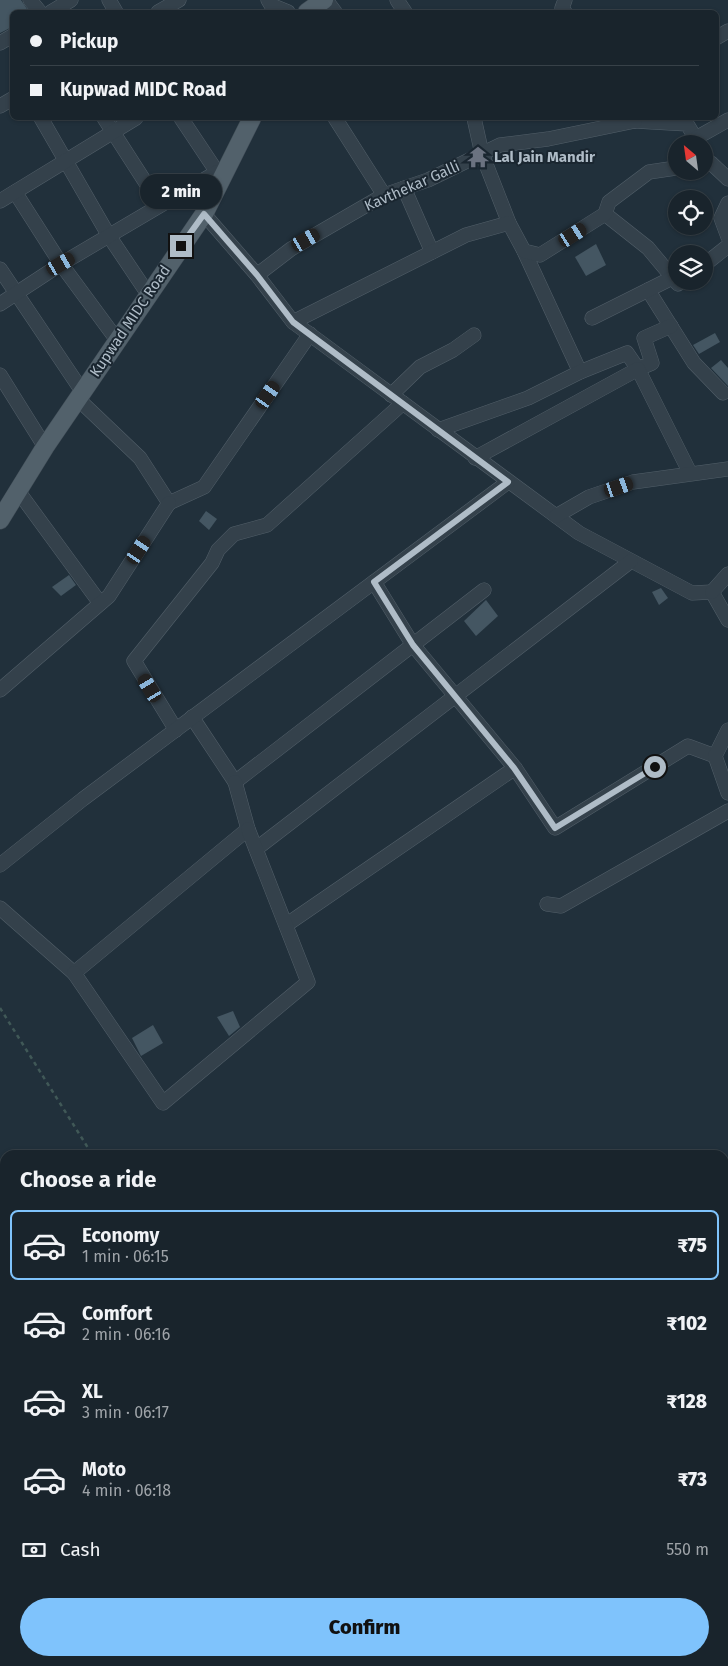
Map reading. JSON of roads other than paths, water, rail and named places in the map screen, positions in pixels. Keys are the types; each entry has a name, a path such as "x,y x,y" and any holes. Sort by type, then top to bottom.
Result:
{"main road":[{"path":"311,10 325,0"},
{"name":"Kupwad MIDC Road","path":"0,520 10,499 80,394 204,214 219,175 249,120"}],"street":[{"path":"30,0 38,10"},
{"path":"54,10 71,0"},
{"path":"268,0 271,5 283,10"},
{"path":"325,0 333,10"},
{"path":"164,10 178,5"},
{"path":"42,120 109,236 148,294"},
{"path":"105,120 160,205"},
{"path":"0,201 133,120"},
{"path":"0,304 61,264 160,205 219,175 182,120"},
{"path":"336,120 384,195"},
{"path":"474,120 482,154 509,223 580,372"},
{"name":"Kavthekar Galli","path":"257,275 291,249 384,195 428,180 500,145 548,139 630,120"},
{"name":"Kavthekar Galli","path":"645,120 687,124 694,135"},
{"path":"707,135 728,120"},
{"path":"713,166 728,178"},
{"path":"524,251 540,255 605,214 609,202 649,172 668,169"},
{"path":"404,188 432,252"},
{"path":"15,192 61,264 117,340"},
{"path":"728,203 721,218 728,237"},
{"path":"204,214 257,275 293,322 579,533 692,593 712,592 728,574"},
{"path":"605,214 648,248 668,269"},
{"path":"293,322 466,235 509,223"},
{"path":"713,257 728,246"},
{"path":"0,269 80,394 140,458 169,504"},
{"path":"592,318 648,290 668,282"},
{"path":"648,290 694,363 723,393"},
{"path":"475,458 652,363 644,338 671,326"},
{"path":"0,690 109,596 169,504 204,487 310,334"},
{"path":"391,394 420,367 454,350 474,335"},
{"path":"438,430 528,398 580,372 627,353 638,370 690,474"},
{"path":"0,375 45,447"},
{"path":"176,730 134,661 212,563 218,550 234,534 267,525 403,403"},
{"path":"556,516 589,497 633,482 728,469"},
{"path":"0,865 192,717 508,482"},
{"path":"10,499 100,603"},
{"path":"256,848 631,560"},
{"path":"374,582 413,645 514,768 555,828 688,746 715,756"},
{"path":"235,782 484,590"},
{"path":"712,592 727,617"},
{"path":"0,908 74,973 163,1103 308,982 248,829 235,782 192,717"},
{"path":"728,730 715,756 728,793"},
{"path":"286,925 514,768"},
{"path":"547,904 561,906 728,811"},
{"path":"74,973 248,829"}],"place":[{"name":"Lal Jain Mandir","path":"478,157"}]}
